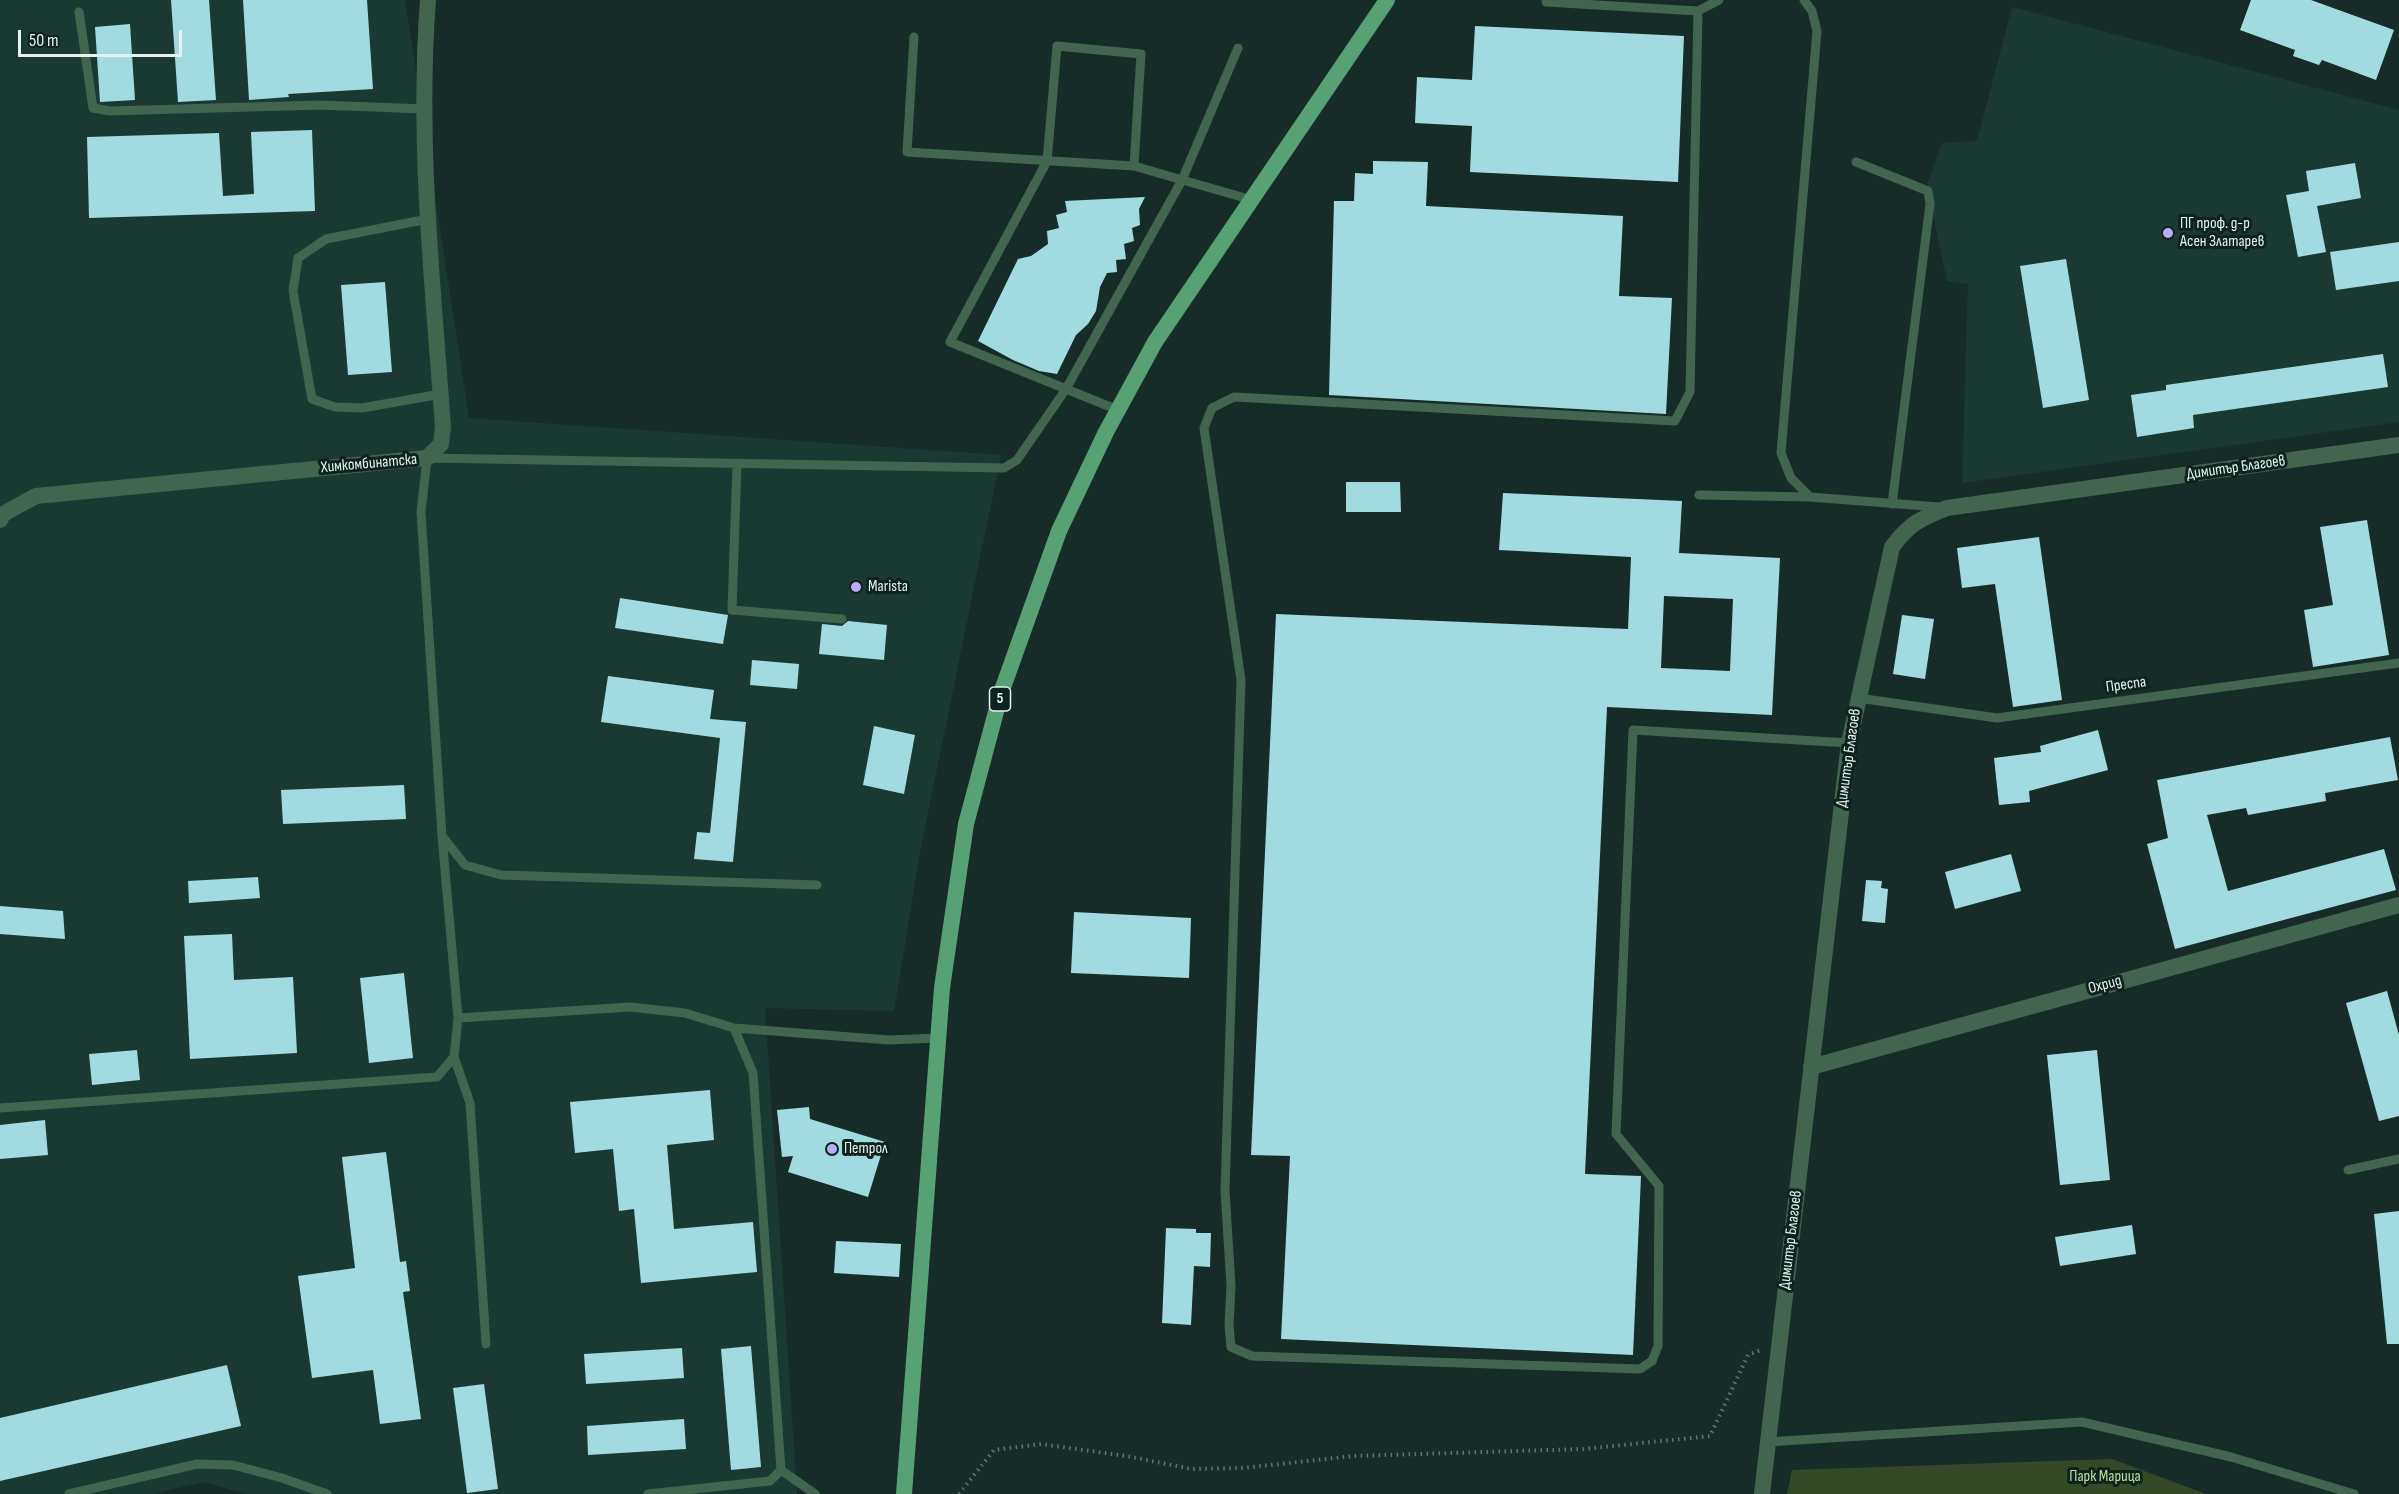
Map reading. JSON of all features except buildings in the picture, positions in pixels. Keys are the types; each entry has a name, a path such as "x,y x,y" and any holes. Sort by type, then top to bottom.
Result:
{"main road":[{"name":"5","path":"904,1494 942,988 966,824 1001,693 1059,531 1118,410 1155,342 1387,0"}],"street":[{"name":"Химкомбинатска","path":"0,520 3,514 36,496 427,458 441,444 441,394 428,219 425,109 428,0"},
{"name":"Димитър Благоев","path":"1762,1494 1849,743 1892,548 1907,528 1924,517 1947,508 2399,445"},
{"name":"Охрид","path":"1811,1067 2399,905"}],"lane":[{"path":"1546,2 1698,11 1719,0"},
{"path":"1804,0 1812,11 1817,31 1781,453 1791,478 1810,497"},
{"path":"1698,11 1690,392 1675,420 1234,397 1212,408 1204,428 1241,680 1224,1191 1231,1286 1229,1325 1231,1347 1252,1356 1640,1369 1652,1361 1658,1346 1659,1186 1616,1134 1633,730 1849,743"},
{"path":"79,12 93,108 110,111 320,105 425,109"},
{"path":"914,37 907,152 1134,166 1252,200"},
{"path":"1118,410 950,342 1047,161 1057,46 1141,54 1134,166"},
{"path":"486,1344 470,1103 454,1058 458,1018 442,836 421,512 427,458 1005,468 1017,460 1066,389 1182,180 1238,48"},
{"path":"1857,162 1928,191 1930,204 1892,504"},
{"path":"428,219 326,239 298,258 292,291 312,399 335,407 362,408 441,394"},
{"path":"737,464 732,610 842,619"},
{"path":"1699,495 1810,497 1947,508"},
{"name":"Преспа","path":"1858,698 1997,718 2399,663"},
{"path":"442,836 465,865 501,875 817,885"},
{"path":"458,1018 630,1007 685,1013 734,1028 889,1040 939,1038"},
{"path":"648,1494 770,1481 780,1470 753,1073 734,1028"},
{"path":"0,1108 437,1077 454,1058"},
{"path":"2348,1170 2399,1159"},
{"path":"1767,1442 2082,1422 2231,1457 2354,1494"},
{"path":"69,1494 197,1464 233,1465 282,1478 327,1494"},
{"path":"780,1470 815,1494"}],"path":[{"path":"959,1494 993,1450 1041,1444 1126,1456 1192,1469 1243,1468 1354,1456 1583,1449 1710,1436 1748,1356 1779,1344"}],"shaded area":[{"path":"0,0 405,0 469,418 1001,455 921,847 894,1011 765,1008 797,1494 247,1494 203,1482 153,1494 0,1494"},
{"name":"ПГ проф. д-р Асен Златарев","path":"2012,7 2399,110 2399,422 1962,483 1968,284 1947,281 1927,185 1942,143 1977,141"}],"green space":[{"name":"Парк Марица","path":"2112,1459 2206,1494 1787,1494 1792,1470"}],"place":[{"name":"ПГ проф. д-р Асен Златарев","path":"2168,233"},
{"name":"Marista","path":"856,587"},
{"name":"Петрол","path":"832,1149"}]}
